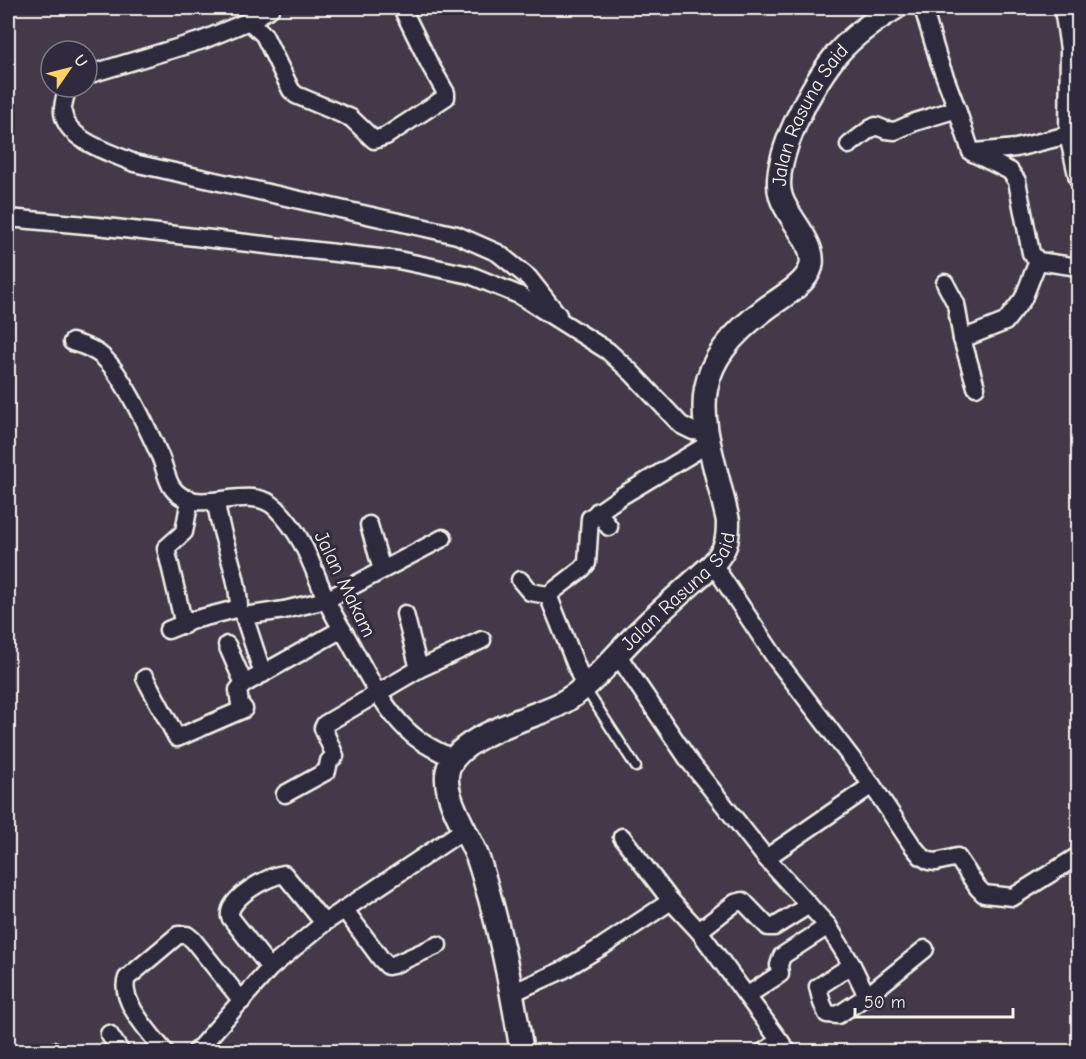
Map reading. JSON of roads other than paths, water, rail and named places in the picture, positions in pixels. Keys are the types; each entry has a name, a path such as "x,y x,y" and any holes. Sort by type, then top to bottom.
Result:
{"main road":[{"name":"Jalan Rasuna Said","path":"453,758 476,741 555,706 585,688 641,629 713,564 723,552 728,538 728,521 703,416 707,381 723,347 750,320 808,274 812,255 784,206 778,181 783,157 810,92 838,52 895,8"},
{"path":"453,758 447,776 449,790 478,858 502,943 520,1051"}],"street":[{"path":"99,71 203,40 249,21 272,8"},
{"path":"249,21 264,35 291,90 296,95 351,118 374,140 379,140 446,97 402,8"},
{"path":"923,8 971,152 1010,171 1017,181 1031,253 1038,261 1078,267"},
{"path":"1063,8 1073,72 1068,135 1078,180"},
{"path":"65,99 63,113 69,129 87,142 135,163 457,235 498,253 529,278 568,327"},
{"path":"849,146 876,126 895,131 957,109"},
{"path":"971,152 1016,148 1068,135"},
{"path":"8,218 398,260 470,275 519,295 608,351 681,425 707,438 590,518 587,563 548,595 530,592 520,580"},
{"path":"962,339 1005,322 1023,299 1038,261"},
{"path":"945,283 956,304 962,339 976,387"},
{"path":"72,342 84,345 103,357 117,373 151,437 171,486 178,494 190,499 184,532 166,548 176,627 239,607 216,502"},
{"name":"Jalan Makam","path":"190,499 216,502 249,496 260,498 277,508 294,528 308,553 326,600 389,710 407,731 428,747 453,758"},
{"path":"598,511 609,527"},
{"path":"369,525 382,570"},
{"path":"263,674 244,616 326,600 443,538"},
{"path":"713,564 777,660 872,785 921,856 936,862 957,857 984,894 1013,897 1078,856"},
{"path":"548,595 585,688"},
{"path":"405,614 419,669"},
{"path":"145,678 177,738 244,709 238,697 238,690 244,684 342,628"},
{"path":"285,794 325,772 328,761 335,756 323,728 325,724 419,669 482,640"},
{"path":"227,645 244,684"},
{"path":"617,654 690,762 766,858 828,927 852,965 867,996"},
{"path":"766,858 872,785"},
{"path":"196,1052 270,968 324,922 465,829"},
{"path":"622,837 671,901 699,931 784,1046 763,1052"},
{"path":"270,968 230,917 230,909 245,891 284,874 324,922"},
{"path":"512,993 583,958 671,901"},
{"path":"699,931 735,903 743,902 768,927 774,927 809,905"},
{"path":"344,909 388,966 438,945"},
{"path":"748,995 779,975 782,956 828,927"},
{"path":"165,1052 128,1001 124,986 127,978 178,935 187,935 193,939 242,1001"},
{"path":"852,965 818,987 827,1014 838,1015 867,996 925,949"},
{"path":"109,1034 121,1052"}],"lane":[{"path":"585,688 636,767"}]}
